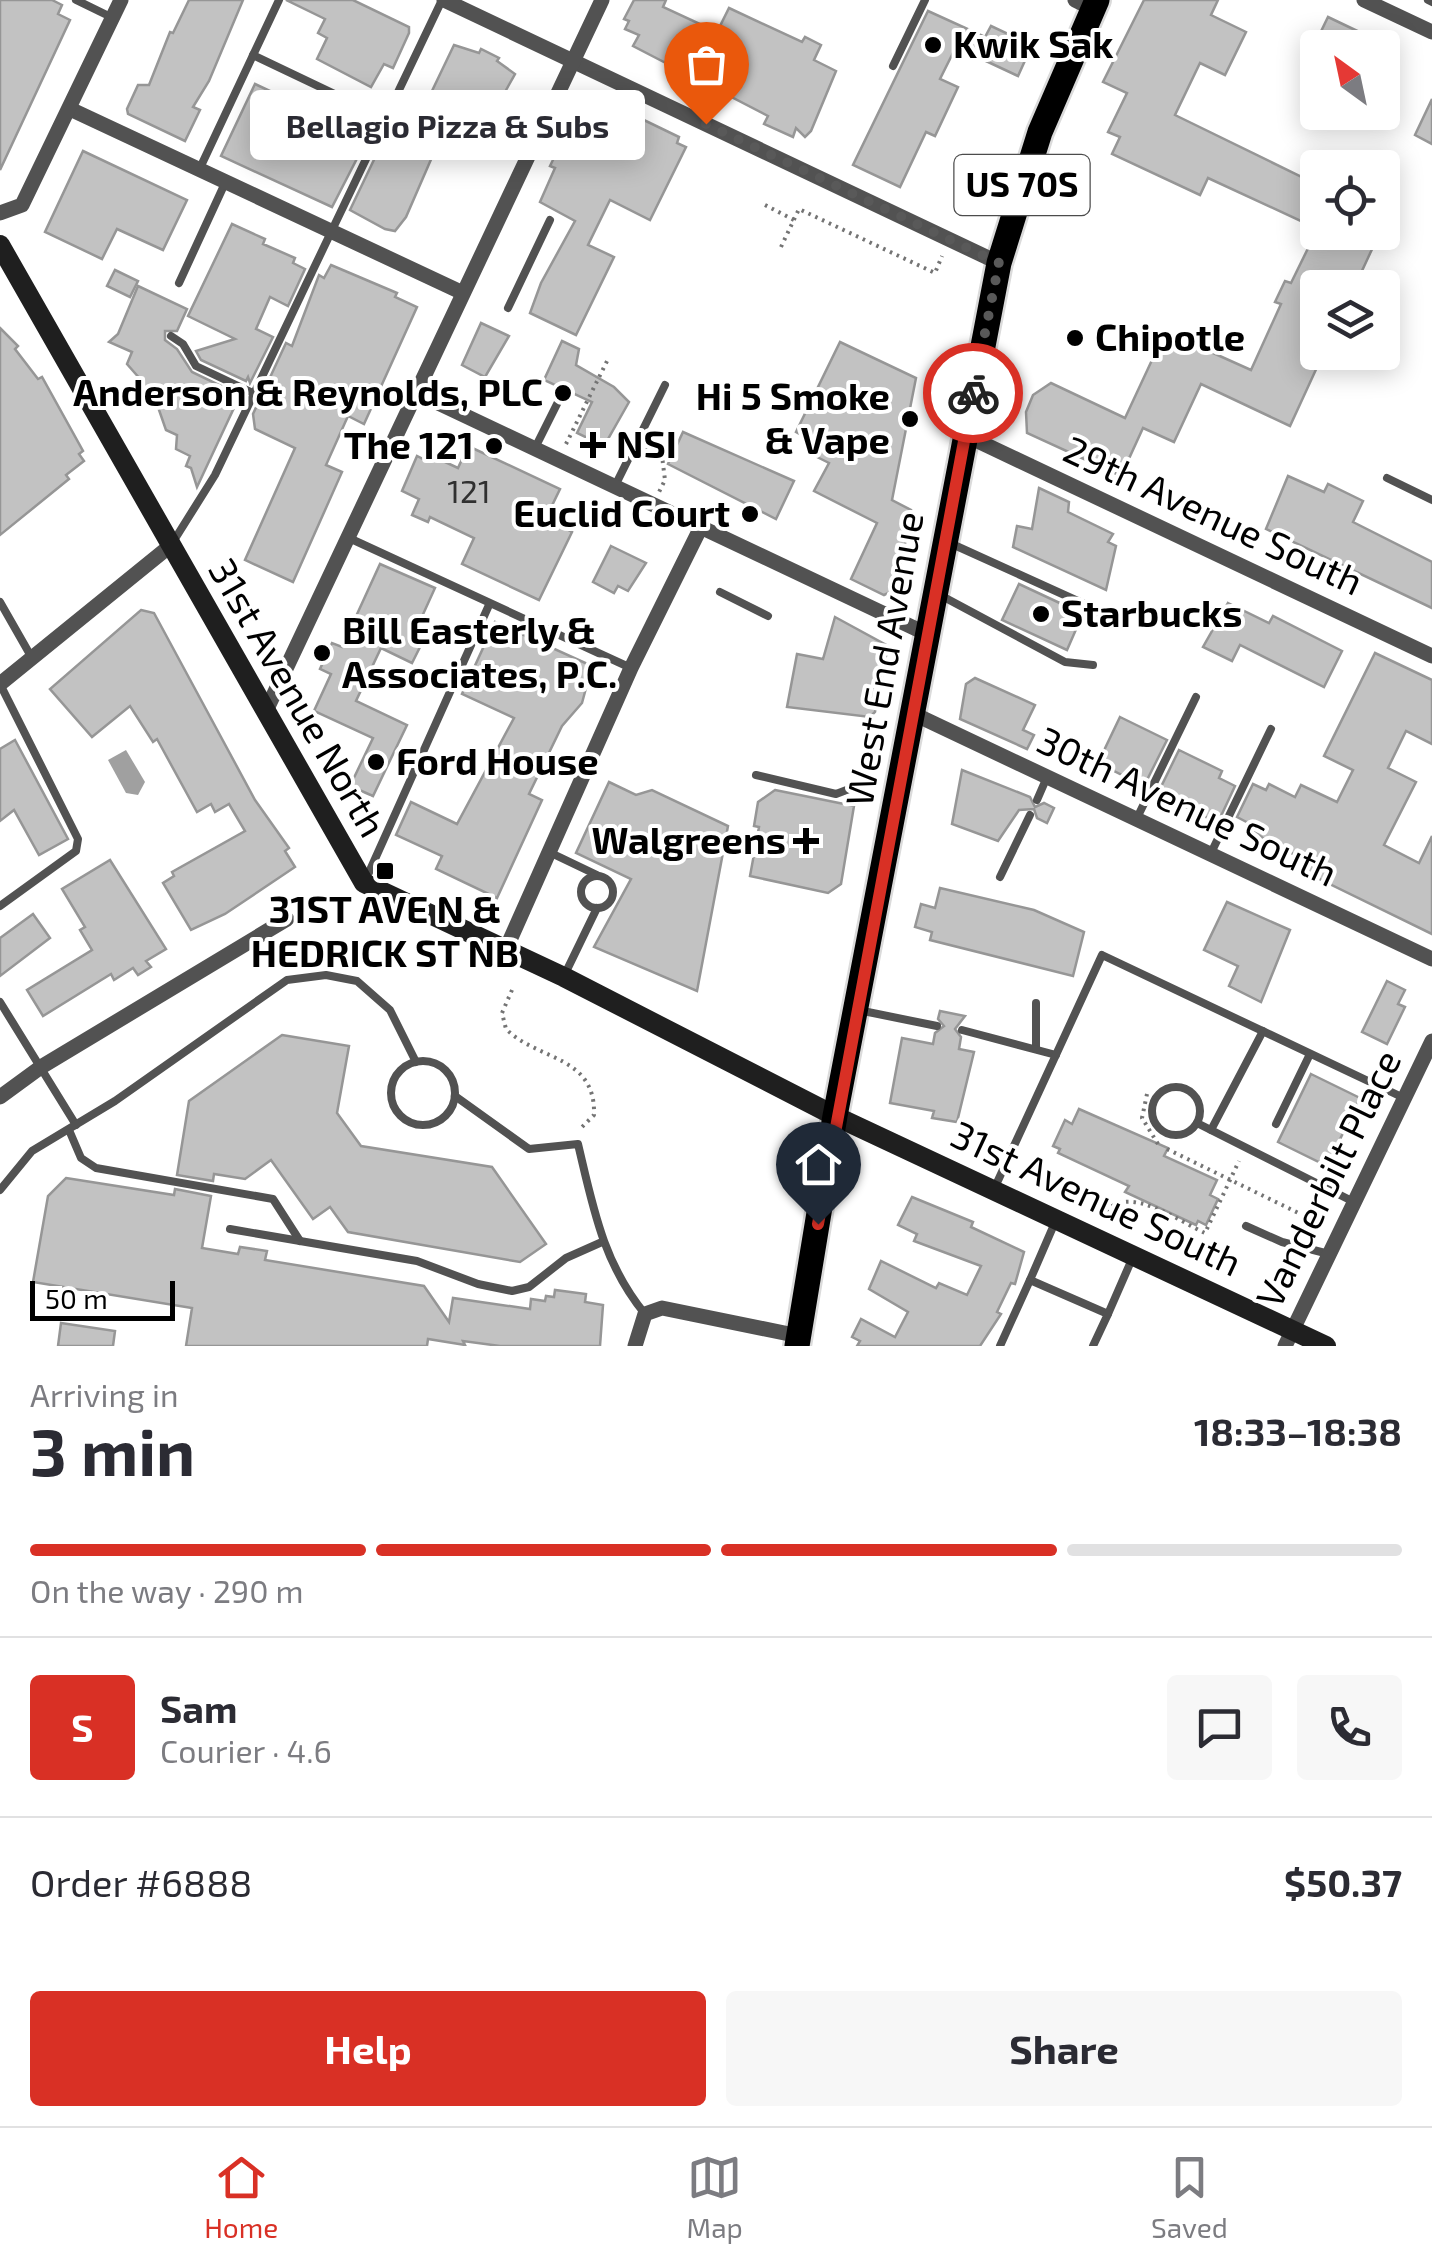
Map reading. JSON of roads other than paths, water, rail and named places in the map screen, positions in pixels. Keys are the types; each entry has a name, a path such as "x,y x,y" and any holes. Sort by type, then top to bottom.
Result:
{"main road":[{"name":"West End Avenue","path":"798,1341 835,1116 999,263 1023,182 1088,3"},
{"name":"31st Avenue North","path":"0,246 364,883 564,976 835,1116"},
{"name":"31st Avenue South","path":"835,1116 1134,1256 1288,1338 1326,1346"}],"street":[{"path":"0,213 22,205 121,0"},
{"path":"443,0 999,263"},
{"path":"266,712 602,0"},
{"path":"1364,0 1432,32"},
{"path":"70,110 463,293"},
{"path":"417,393 929,635"},
{"name":"29th Avenue South","path":"965,435 1432,656"},
{"path":"506,949 632,668 700,528"},
{"path":"0,684 170,546"},
{"name":"30th Avenue South","path":"914,714 1432,958"},
{"path":"0,1096 41,1067 287,919"},
{"name":"Vanderbilt Place","path":"1288,1338 1432,1041"},
{"path":"635,1346 645,1314 676,1308 798,1341"}],"lane":[{"path":"76,0 113,18"},
{"path":"200,168 279,0"},
{"path":"170,546 192,518 443,0"},
{"path":"893,66 924,0"},
{"path":"253,55 385,118"},
{"path":"178,283 226,180"},
{"path":"1023,182 1080,198"},
{"path":"508,308 550,220"},
{"path":"171,336 183,344 196,366 253,393"},
{"path":"614,488 665,385"},
{"path":"534,450 558,402"},
{"path":"1387,478 1432,500"},
{"path":"348,538 632,668"},
{"path":"944,541 1091,606 1105,618"},
{"path":"720,592 768,616"},
{"path":"936,593 1065,662 1093,665"},
{"path":"0,602 32,658"},
{"path":"364,883 489,605"},
{"path":"0,684 78,840 76,851 0,906"},
{"path":"1137,818 1196,697"},
{"path":"1212,854 1271,729"},
{"path":"756,775 836,794 866,784"},
{"path":"1036,800 1047,777"},
{"path":"1000,878 1030,815"},
{"path":"550,853 606,878 612,897 596,908 564,976"},
{"path":"596,908 584,901 582,888 590,878 606,878"},
{"path":"994,1191 1102,955 1404,1098"},
{"path":"0,1190 32,1151 72,1128 274,988 302,977 341,976 370,990 390,1010 416,1062"},
{"path":"0,1002 41,1067 72,1128 80,1158 96,1168 273,1199 300,1241"},
{"path":"1036,1003 1036,1048"},
{"path":"856,1009 937,1026"},
{"path":"962,1030 1056,1055"},
{"path":"1211,1130 1262,1031"},
{"path":"1276,1124 1310,1054"},
{"path":"455,1096 450,1110 434,1124 405,1120 392,1104 392,1083 416,1062 427,1061 446,1071 455,1096 529,1149 578,1144 602,1242 620,1282 645,1314"},
{"path":"1171,1088 1189,1091 1198,1102 1197,1123 1185,1133 1162,1130 1152,1113 1152,1096 1171,1088"},
{"path":"1197,1123 1354,1202"},
{"path":"1000,1346 1056,1220"},
{"path":"1246,1226 1282,1242 1329,1254"},
{"path":"230,1229 417,1260 478,1284 512,1291 529,1287 566,1258 602,1242"},
{"path":"1094,1346 1134,1256"},
{"path":"1030,1280 1108,1314"}],"place":[{"name":"Kwik Sak","path":"933,45"},
{"name":"Bellagio Pizza & Subs","path":"706,124"},
{"name":"Chipotle","path":"1075,338"},
{"name":"Anderson & Reynolds, PLC","path":"563,393"},
{"name":"Hi 5 Smoke & Vape","path":"910,419"},
{"name":"NSI","path":"593,445"},
{"name":"The 121","path":"494,446"},
{"name":"Euclid Court","path":"750,514"},
{"name":"Starbucks","path":"1041,614"},
{"name":"Bill Easterly & Associates, P.C.","path":"322,653"},
{"name":"Ford House","path":"376,762"},
{"name":"Walgreens","path":"806,841"},
{"name":"31ST AVE N & HEDRICK ST NB","path":"385,871"}]}
